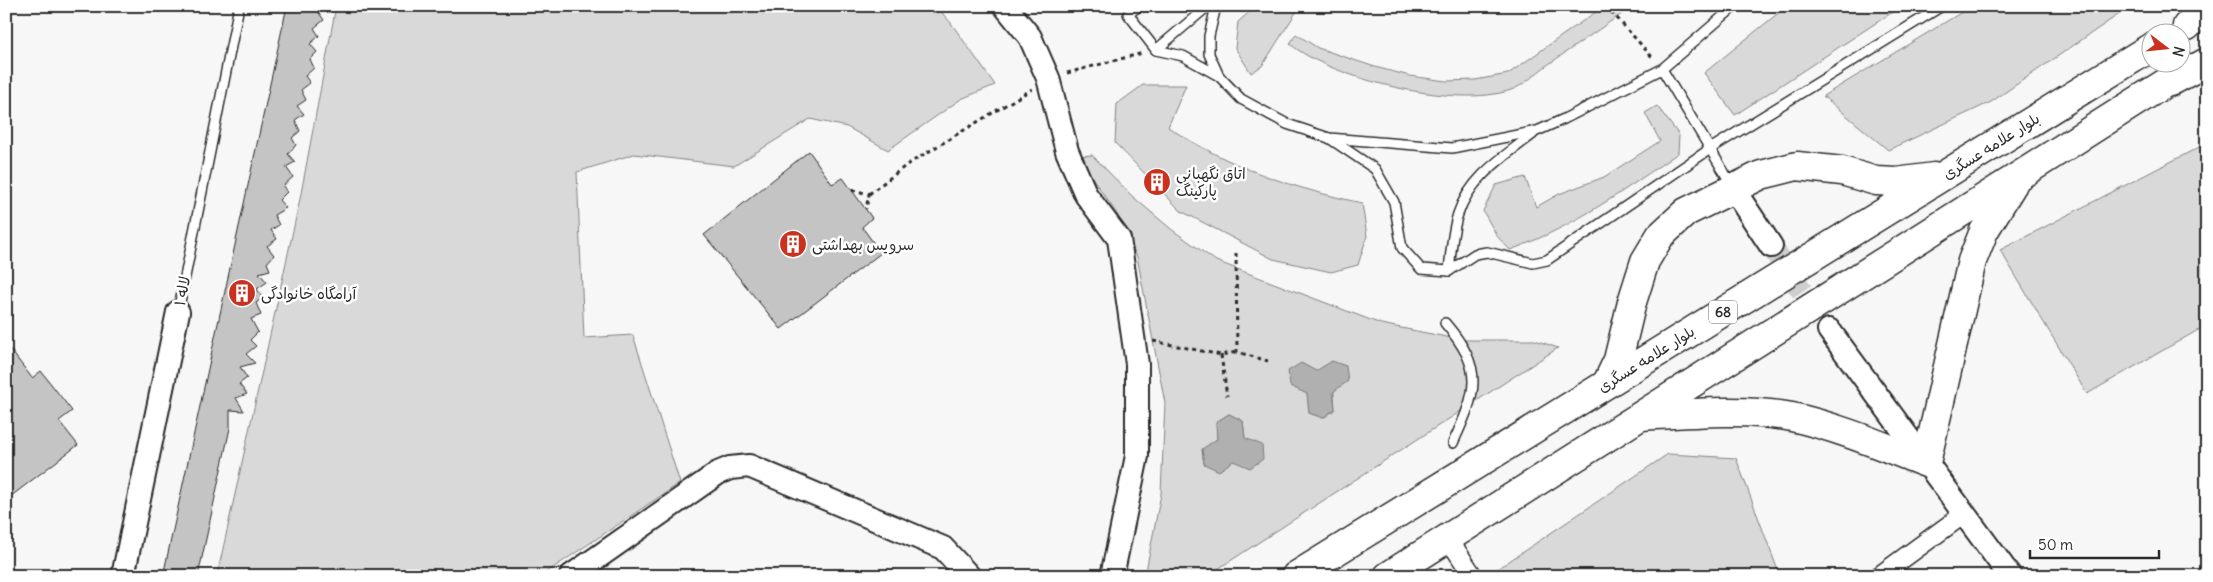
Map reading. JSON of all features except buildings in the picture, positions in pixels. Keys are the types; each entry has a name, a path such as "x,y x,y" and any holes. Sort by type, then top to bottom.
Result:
{"highway":[{"path":"2190,24 2207,6"},
{"name":"بلوار علامه عسگری","path":"1296,576 2140,54"},
{"path":"2170,82 2207,55"},
{"path":"1388,576 2017,178 2170,82 2207,62"},
{"path":"1607,383 1618,360 1632,302 1646,261 1660,236 1686,212 1762,175 1797,166 1842,170 1876,181 1896,182 1943,176"},
{"path":"1638,417 1722,412 1791,417 1858,436 1926,463 1972,261 1984,231 2017,178"}],"street":[{"path":"1005,6 1030,38 1048,78 1067,152 1086,195 1119,239 1137,364 1137,456 1112,576"},
{"path":"1734,190 1771,246"},
{"name":"لاله ۱","path":"123,576 178,312"},
{"path":"1829,330 2010,576"},
{"path":"571,576 718,473 730,468 749,466 943,548 969,576"},
{"path":"1879,576 1964,514"},
{"path":"1448,538 1473,576"}],"lane":[{"name":"لاله ۱","path":"178,312 239,6"},
{"path":"1139,6 1128,14 1156,50 1183,56 1219,76 1241,99 1287,124 1329,138 1452,148 1537,131"},
{"path":"1156,50 1208,6"},
{"path":"1216,6 1209,36 1209,54 1219,76"},
{"path":"1449,271 1454,231 1459,212 1473,186 1490,167 1537,131 1662,69 1735,6"},
{"path":"1329,138 1375,169 1394,202 1402,248 1421,269 1449,271 1475,254 1487,252 1533,263 1547,260 1710,149 1942,6"},
{"path":"1662,69 1734,190"},
{"path":"1445,323 1467,352 1473,371 1474,388 1469,407 1453,443"}],"path":[{"path":"1606,6 1662,69"},
{"path":"866,209 869,194 908,164 1048,78 1156,50"},
{"path":"852,190 869,194"},
{"path":"1236,253 1237,352"},
{"path":"1133,336 1222,355 1237,352 1268,361"},
{"path":"1222,355 1227,396"}],"shaded area":[{"path":"336,6 936,6 951,23 995,85 961,99 888,150 847,127 810,119 734,166 634,154 577,172 584,338 633,335 680,483 541,576 217,576 300,199"},
{"path":"1256,6 1300,6 1262,66 1251,73 1235,48 1238,22"},
{"path":"1604,6 1633,6 1520,86 1488,95 1460,96 1397,88 1336,69 1310,57 1290,44 1296,34 1318,48 1375,67 1410,76 1446,81 1475,80 1508,74"},
{"path":"1787,6 1902,6 1735,115 1704,73"},
{"path":"1972,6 2131,6 1991,102 1888,150 1823,96"},
{"path":"1143,85 1186,85 1168,127 1214,154 1286,183 1362,203 1367,236 1358,265 1331,272 1273,259 1181,211 1115,143 1117,104"},
{"path":"1657,106 1679,135 1678,153 1597,207 1555,231 1510,250 1497,236 1483,211 1496,185 1525,177 1536,207 1559,194 1604,177 1660,141 1645,113"},
{"path":"2207,143 2207,325 2087,394 2000,250"},
{"path":"1092,155 1132,196 1171,229 1216,261 1381,324 1462,340 1535,340 1558,348 1207,576 1145,576 1161,494 1165,403 1137,257 1117,214 1089,173 1081,156","holes":["1332,361 1335,410 1323,418 1309,413 1309,389 1314,377","1229,414 1243,421 1245,438 1204,464 1202,450 1217,439 1216,422"]},
{"path":"1332,361 1346,366 1348,381 1333,392 1335,409 1323,418 1309,413 1307,394 1290,386 1288,371 1301,363 1316,371"},
{"path":"1229,414 1243,421 1245,438 1262,445 1263,459 1250,468 1233,461 1219,471 1204,464 1202,449 1217,439 1216,422"},
{"path":"1668,454 1736,458 1780,576 1487,576"}],"tunnel":[{"path":"1771,246 1829,330"}],"place":[{"name":"اتاق نگهبانی پارکینگ","path":"1157,182"},
{"name":"سرویس بهداشتی","path":"793,244"},
{"name":"آرامگاه خانوادگی","path":"242,293"}]}
